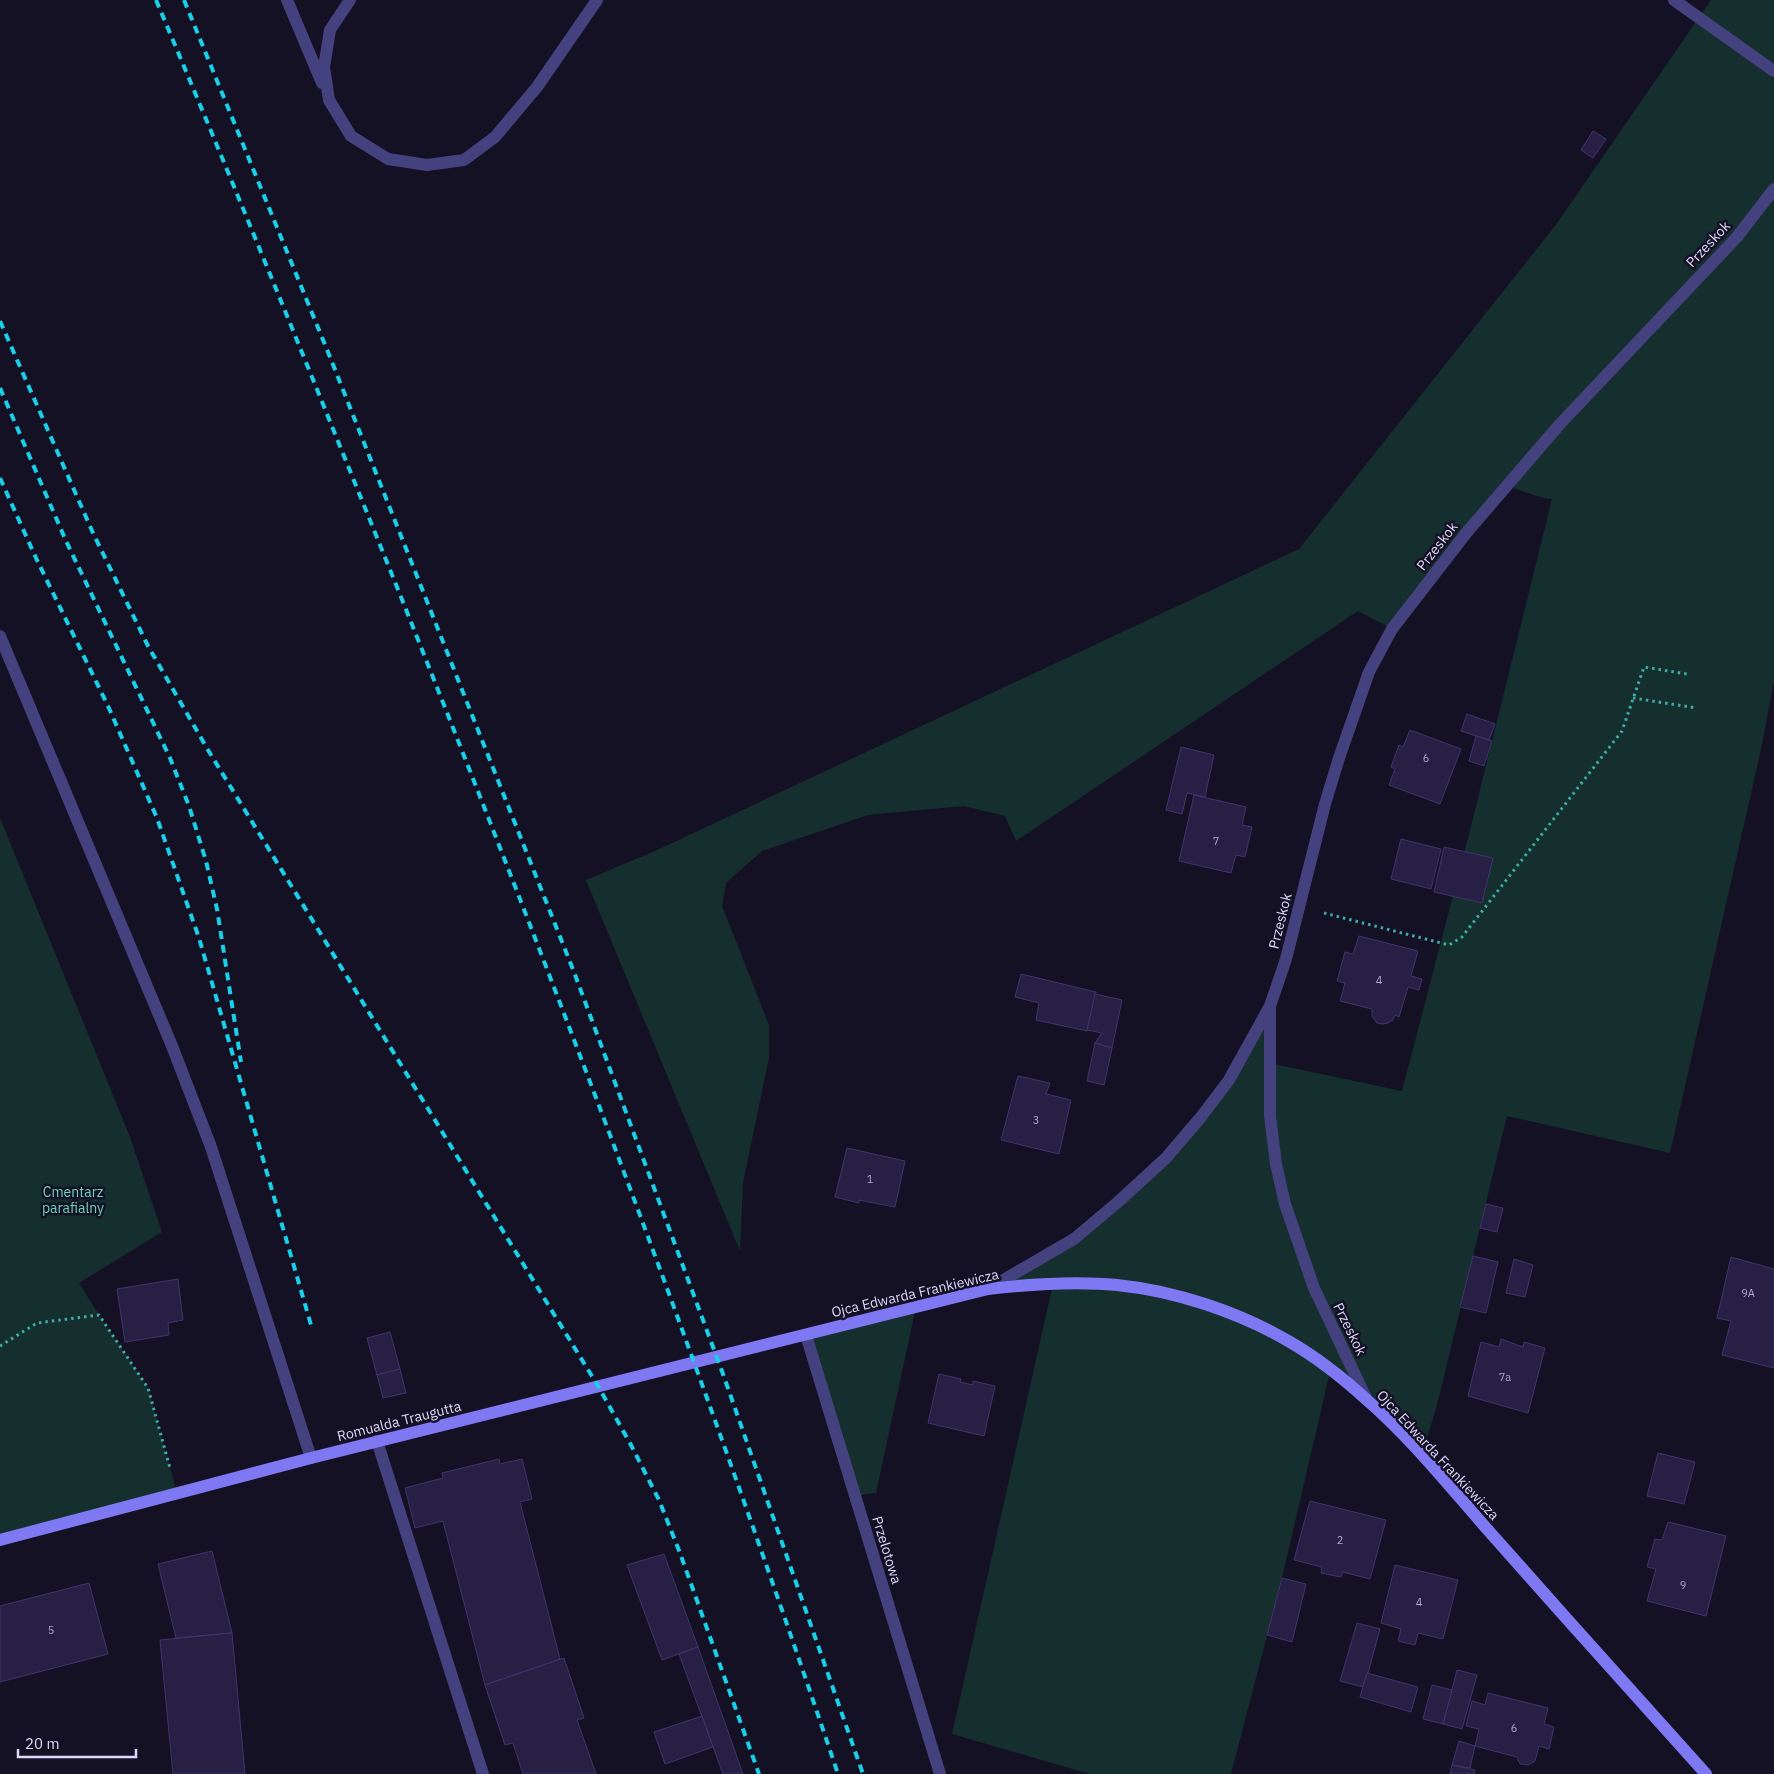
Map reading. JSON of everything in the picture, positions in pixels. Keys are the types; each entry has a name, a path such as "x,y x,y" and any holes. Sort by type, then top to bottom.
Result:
{"street":[{"path":"287,0 329,100 351,136 388,159 427,165 464,160 495,137 531,94 597,0"},
{"path":"329,100 324,67 330,30 350,0"},
{"path":"1674,0 1774,71"},
{"name":"Przeskok","path":"988,1289 1074,1239 1118,1202 1166,1158 1229,1080 1270,1006 1286,959 1325,804 1344,742 1370,672 1392,630 1466,532 1560,424 1737,237 1774,190"},
{"path":"0,636 172,1046 211,1147 311,1458"},
{"name":"Przeskok","path":"1270,1006 1270,1116 1276,1164 1285,1204 1314,1288 1367,1400"},
{"name":"Ojca Edwarda Frankiewicza","path":"806,1335 988,1289 1035,1284 1116,1285 1155,1290 1197,1302 1227,1312 1290,1342 1367,1400 1404,1437 1706,1774"},
{"name":"Romualda Traugutta","path":"0,1540 311,1458 806,1335"},
{"name":"Przelotowa","path":"806,1335 940,1774"},
{"path":"377,1442 483,1774"}],"path":[{"path":"1299,907 1449,945 1462,937 1622,731 1644,667 1686,674"},
{"path":"1633,698 1697,708"},
{"path":"0,1346 37,1323 99,1315 148,1388 177,1493"}],"green space":[{"path":"1711,0 1774,0 1774,681 1761,749 1670,1153 1507,1116 1438,1401 1422,1456 1330,1372 1282,1578 1231,1774 1090,1774 952,1734 1053,1284 988,1289 1074,1239 1201,1117 1270,1006 1269,1063 1402,1091 1469,834 1552,499 1507,486 1392,629 1358,611 1016,841 1005,816 964,806 868,815 762,851 726,883 722,906 769,1025 769,1058 743,1183 740,1251 586,880 655,851 1299,549 1555,226"},
{"name":"Cmentarz parafialny","path":"0,818 130,1137 162,1232 79,1283 148,1388 177,1493 0,1540"},
{"path":"916,1307 876,1493 855,1496 806,1335"}],"building":[{"path":"1593,131 1606,139 1593,158 1581,150"},
{"path":"1467,714 1495,724 1489,740 1461,731"},
{"path":"1410,730 1461,749 1440,804 1389,785 1395,769 1391,767 1399,745 1403,747"},
{"path":"1476,736 1492,741 1484,766 1469,761"},
{"path":"1181,747 1214,755 1205,797 1187,793 1182,814 1166,810"},
{"path":"1194,795 1246,807 1242,825 1252,827 1245,857 1236,855 1231,873 1179,861"},
{"path":"1401,839 1441,849 1431,889 1391,879"},
{"path":"1444,847 1493,858 1482,903 1434,892"},
{"path":"1359,936 1418,951 1411,976 1422,979 1419,990 1408,987 1399,1017 1395,1015 1393,1020 1388,1023 1377,1023 1372,1016 1372,1009 1340,1001 1345,983 1337,981 1345,952 1353,954"},
{"path":"1021,974 1096,992 1087,1031 1036,1020 1039,1003 1015,997"},
{"path":"1095,994 1122,1000 1112,1048 1095,1043 1102,1033 1087,1030"},
{"path":"1095,1043 1112,1048 1104,1085 1087,1081"},
{"path":"1018,1076 1050,1083 1046,1094 1071,1100 1059,1154 1001,1140"},
{"path":"847,1148 905,1161 895,1207 859,1200 859,1203 835,1197"},
{"path":"1486,1204 1503,1208 1497,1232 1480,1228"},
{"path":"1473,1256 1498,1262 1486,1313 1460,1307"},
{"path":"1731,1257 1774,1269 1774,1368 1722,1355 1731,1321 1717,1318"},
{"path":"1514,1259 1533,1265 1525,1297 1506,1293"},
{"path":"178,1279 183,1320 168,1323 169,1335 125,1342 117,1289"},
{"path":"390,1332 400,1369 377,1375 367,1338"},
{"path":"1501,1339 1523,1347 1524,1342 1545,1348 1528,1413 1468,1396 1481,1342 1499,1347"},
{"path":"400,1369 406,1393 383,1398 377,1375"},
{"path":"939,1374 961,1379 960,1382 973,1385 973,1381 995,1386 984,1436 928,1423"},
{"path":"1658,1453 1695,1462 1684,1504 1647,1496"},
{"path":"499,1459 500,1464 522,1459 532,1499 520,1502 560,1659 485,1685 443,1521 415,1528 405,1488 443,1478 442,1473"},
{"path":"1310,1501 1386,1520 1370,1579 1343,1572 1341,1577 1321,1573 1322,1567 1294,1560"},
{"path":"1668,1522 1726,1536 1706,1616 1647,1601 1656,1569 1647,1567 1655,1539 1662,1540"},
{"path":"212,1551 232,1633 176,1638 158,1564"},
{"path":"664,1554 698,1647 662,1660 627,1565"},
{"path":"1395,1565 1458,1580 1443,1639 1418,1633 1415,1645 1398,1641 1401,1629 1381,1623"},
{"path":"1282,1578 1306,1584 1292,1642 1267,1635"},
{"path":"89,1583 108,1654 0,1682 0,1606"},
{"path":"1357,1623 1380,1629 1363,1687 1340,1681"},
{"path":"232,1633 245,1774 173,1774 160,1640"},
{"path":"698,1647 743,1774 723,1774 679,1654"},
{"path":"564,1658 584,1718 577,1720 596,1774 523,1774 513,1743 505,1745 485,1685"},
{"path":"1457,1670 1477,1675 1462,1729 1443,1724"},
{"path":"1367,1673 1418,1687 1411,1712 1360,1697"},
{"path":"1432,1685 1452,1690 1443,1724 1423,1719"},
{"path":"1488,1693 1548,1708 1544,1724 1554,1727 1549,1749 1539,1746 1535,1761 1528,1765 1520,1764 1517,1757 1475,1746 1479,1729 1466,1726 1472,1701 1485,1705"},
{"path":"702,1716 713,1747 665,1764 654,1732"},
{"path":"1459,1741 1475,1746 1470,1768 1452,1765"},
{"path":"1452,1765 1475,1770 1474,1774 1450,1774"}],"railway":[{"path":"156,0 399,592 515,885 681,1327 735,1476 838,1774"},
{"path":"184,0 330,357 574,972 723,1374 863,1774"},
{"path":"0,321 93,533 148,646 208,750 598,1386 631,1445 659,1500 680,1553 759,1774"},
{"path":"0,388 66,541 170,758 189,806 206,861 217,909 241,1062"},
{"path":"0,478 36,558 108,706 157,818 199,938 311,1325"}]}
